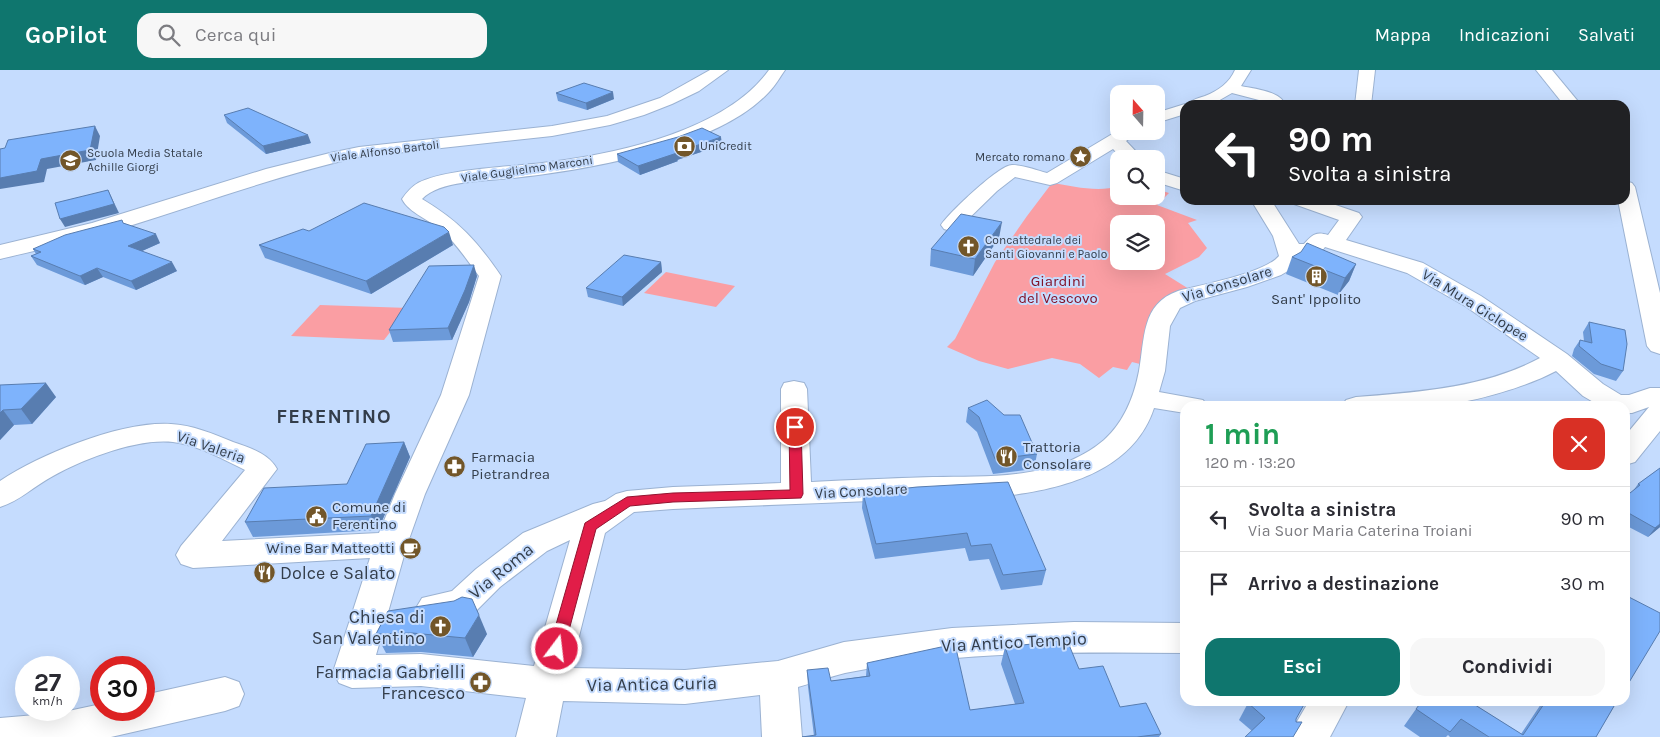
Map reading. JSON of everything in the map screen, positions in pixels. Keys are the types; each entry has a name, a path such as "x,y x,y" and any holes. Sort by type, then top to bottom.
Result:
{"street":[{"name":"Viale Alfonso Bartoli","path":"0,252 131,219 212,192 329,158 359,152 528,134 597,124 652,107 701,84 720,70"},
{"name":"Viale Guglielmo Marconi","path":"391,545 410,494 455,395 490,276 464,240 435,214 414,203 412,199 414,194 431,184 484,175 583,163 631,152 702,128 736,112 754,99 772,81 777,70"},
{"path":"1209,100 1238,81 1243,70"},
{"path":"1363,100 1367,70"},
{"path":"1544,70 1569,100"},
{"path":"1230,88 1272,100"},
{"path":"1165,115 1180,111"},
{"path":"951,225 990,187 1012,171 1050,179 1115,140"},
{"path":"1165,179 1180,183"},
{"path":"1265,205 1278,224 1290,250 1310,251 1320,239 1333,243 1352,217 1316,205"},
{"path":"1629,205 1660,346"},
{"name":"Viale Alfonso Bartoli","path":"0,239 49,240"},
{"name":"Via Mura Ciclopee","path":"1333,243 1415,268 1473,301 1558,358 1593,390 1611,401"},
{"name":"Via Consolare","path":"536,737 548,684 590,527 627,502 673,498 1008,487 1076,470 1114,447 1132,428 1151,377 1159,319 1174,301 1274,271 1287,263 1291,256 1290,250"},
{"path":"1405,401 1425,399 1518,379 1558,358"},
{"path":"794,389 796,494"},
{"name":"Via Mura Ciclopee","path":"1630,404 1650,397 1660,397"},
{"path":"1143,398 1180,404"},
{"path":"1630,449 1660,412"},
{"name":"Via Valeria","path":"0,496 42,469 60,461 123,440 163,432 175,433 260,465 262,469 193,555 391,545"},
{"name":"Via Roma","path":"391,614 461,604 488,578 535,542 627,502"},
{"path":"391,545 391,614"},
{"name":"Via Antica Curia","path":"391,614 352,672 421,670 548,684 684,687 778,677 844,658"},
{"name":"Via Antico Tempio","path":"844,658 952,643 1074,637 1180,638"},
{"path":"778,677 782,737"},
{"path":"0,736 59,731 225,694"},
{"path":"1308,737 1327,706"}],"green space":[{"name":"Giardini del Vescovo","path":"1052,183 1094,189 1110,188 1110,205 1157,205 1197,220 1188,223 1207,248 1199,257 1165,274 1197,294 1174,296 1152,367 1132,362 1127,370 1113,367 1099,378 1080,364 1052,358 1008,369 979,361 947,347 955,339 995,262"},
{"path":"666,272 735,286 716,307 644,293"},
{"path":"320,305 409,308 384,340 291,336"}],"building":[{"path":"584,83 613,92 586,103 556,93"},
{"path":"248,108 308,135 263,146 224,115"},
{"path":"95,126 90,150 41,159 37,171 0,178 0,149 5,148 8,140"},
{"path":"702,128 721,137 638,166 617,154 678,137"},
{"path":"108,190 114,204 60,219 55,203"},
{"path":"364,203 444,227 449,232 366,281 259,245 303,229 309,231"},
{"path":"961,214 1002,222 975,259 931,249"},
{"path":"122,220 123,223 156,234 128,246 172,262 131,281 97,268 80,276 31,256 41,252 33,249 65,235"},
{"path":"1307,243 1356,264 1345,278 1292,257 1301,252"},
{"path":"624,255 661,262 622,297 586,288"},
{"path":"474,265 448,328 389,330 429,266"},
{"path":"1589,322 1625,330 1627,344 1623,371 1601,364 1579,346 1580,340 1592,343"},
{"path":"46,383 21,409 3,410 0,413 0,385"},
{"path":"987,400 1004,415 1020,415 1037,454 995,459 979,417 968,408"},
{"path":"404,442 371,516 245,522 264,488 347,484 366,444"},
{"path":"1660,468 1660,524 1655,528 1630,514 1630,493 1640,485 1638,484"},
{"path":"1008,482 1046,570 1003,575 991,544 971,546 967,533 876,544 863,493 917,487"},
{"path":"462,597 472,599 479,615 465,638 412,633 376,634 388,611 454,601"},
{"path":"1630,598 1660,613 1660,631 1630,681"},
{"path":"1067,640 1079,669 1103,666 1120,707 1146,703 1161,734 1137,737 802,737 816,735 807,670 828,668 831,681 870,676 867,663 955,644 970,710 1024,703 1005,647"},
{"path":"1251,706 1303,706 1296,719 1296,722 1302,722 1293,737 1245,737 1265,718"},
{"path":"1418,706 1477,706 1523,735 1543,706 1614,706 1596,737 1489,737 1461,719 1450,732 1416,709"}],"place":[{"name":"UniCredit","path":"684,146"},
{"name":"Mercato romano","path":"1081,157"},
{"name":"Scuola Media Statale Achille Giorgi","path":"71,160"},
{"name":"Concattedrale dei Santi Giovanni e Paolo","path":"969,247"},
{"name":"Sant' Ippolito","path":"1316,276"},
{"name":"Trattoria Consolare","path":"1007,456"},
{"name":"Farmacia Pietrandrea","path":"455,466"},
{"name":"Comune di Ferentino","path":"316,516"},
{"name":"Wine Bar Matteotti","path":"411,548"},
{"name":"Dolce e Salato","path":"264,573"},
{"name":"Chiesa di San Valentino","path":"441,627"},
{"name":"Farmacia Gabrielli Francesco","path":"481,682"}],"district":[{"name":"FERENTINO","path":"334,416"}],"route":[{"path":"557,649 590,527 627,502 673,498 796,494 795,427"}]}
